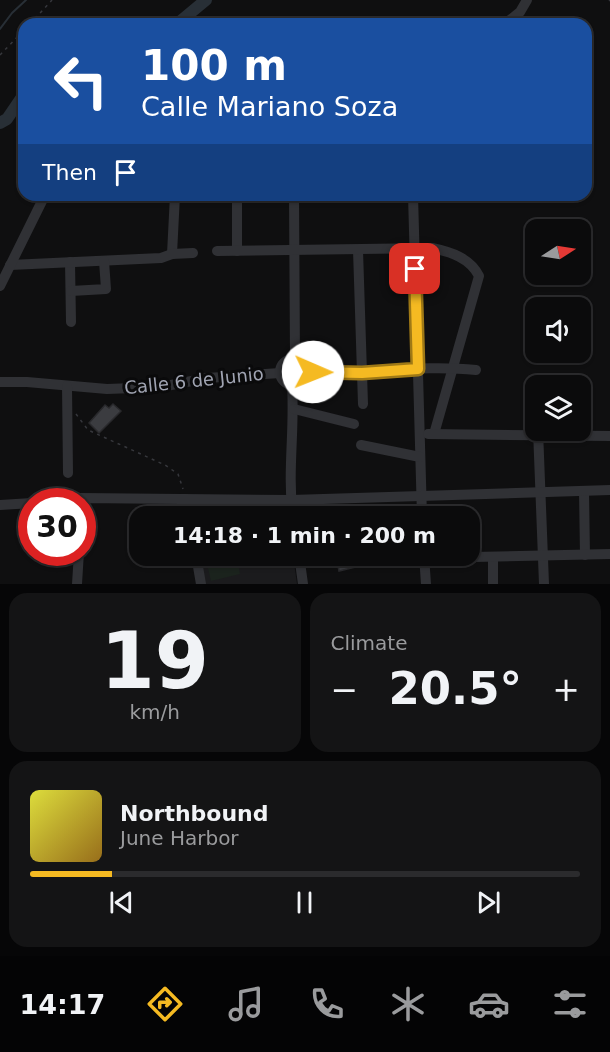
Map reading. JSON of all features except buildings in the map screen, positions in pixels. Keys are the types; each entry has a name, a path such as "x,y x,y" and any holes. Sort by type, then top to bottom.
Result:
{"street":[{"path":"512,18 520,12 527,0"},
{"path":"0,286 42,201"},
{"path":"172,254 175,201"},
{"path":"237,201 237,251"},
{"path":"294,201 295,359"},
{"path":"413,201 418,434 422,506"},
{"path":"217,251 432,248 446,251 474,268 479,276 434,434"},
{"path":"358,250 363,404"},
{"path":"10,265 161,258 172,254 193,253"},
{"path":"70,291 106,289 104,261"},
{"path":"70,262 71,322"},
{"path":"295,359 303,363 306,372 301,384 292,386 285,383 280,373 284,362 295,359"},
{"path":"306,372 362,373 453,368 476,370"},
{"name":"Calle 6 de Junio","path":"0,382 107,390 161,387 207,378 280,373"},
{"path":"66,386 68,473"},
{"path":"292,386 294,410 292,506"},
{"path":"294,410 354,424"},
{"path":"418,434 525,433"},
{"path":"591,435 610,436"},
{"path":"538,441 544,584"},
{"path":"361,445 420,457"},
{"path":"584,490 585,555"},
{"path":"96,499 291,500 610,490"},
{"path":"186,499 187,506"},
{"path":"0,506 18,504"},
{"path":"480,556 610,554"},
{"path":"493,556 493,584"},
{"path":"77,584 78,566"},
{"path":"198,566 201,584"},
{"path":"301,566 303,584"},
{"path":"425,566 426,584"}],"path":[{"path":"36,18 52,0"},
{"path":"0,55 18,36"},
{"path":"67,401 88,430 165,465 178,474 186,499"}],"shaded area":[{"path":"202,566 295,566 297,584 205,584"},
{"path":"207,566 238,566 240,574 211,581"}],"waterway":[{"path":"0,29 26,0"},
{"path":"184,18 206,0"},
{"path":"0,123 7,119 18,103"}],"route":[{"path":"313,372 362,373 418,369 415,269"}]}
